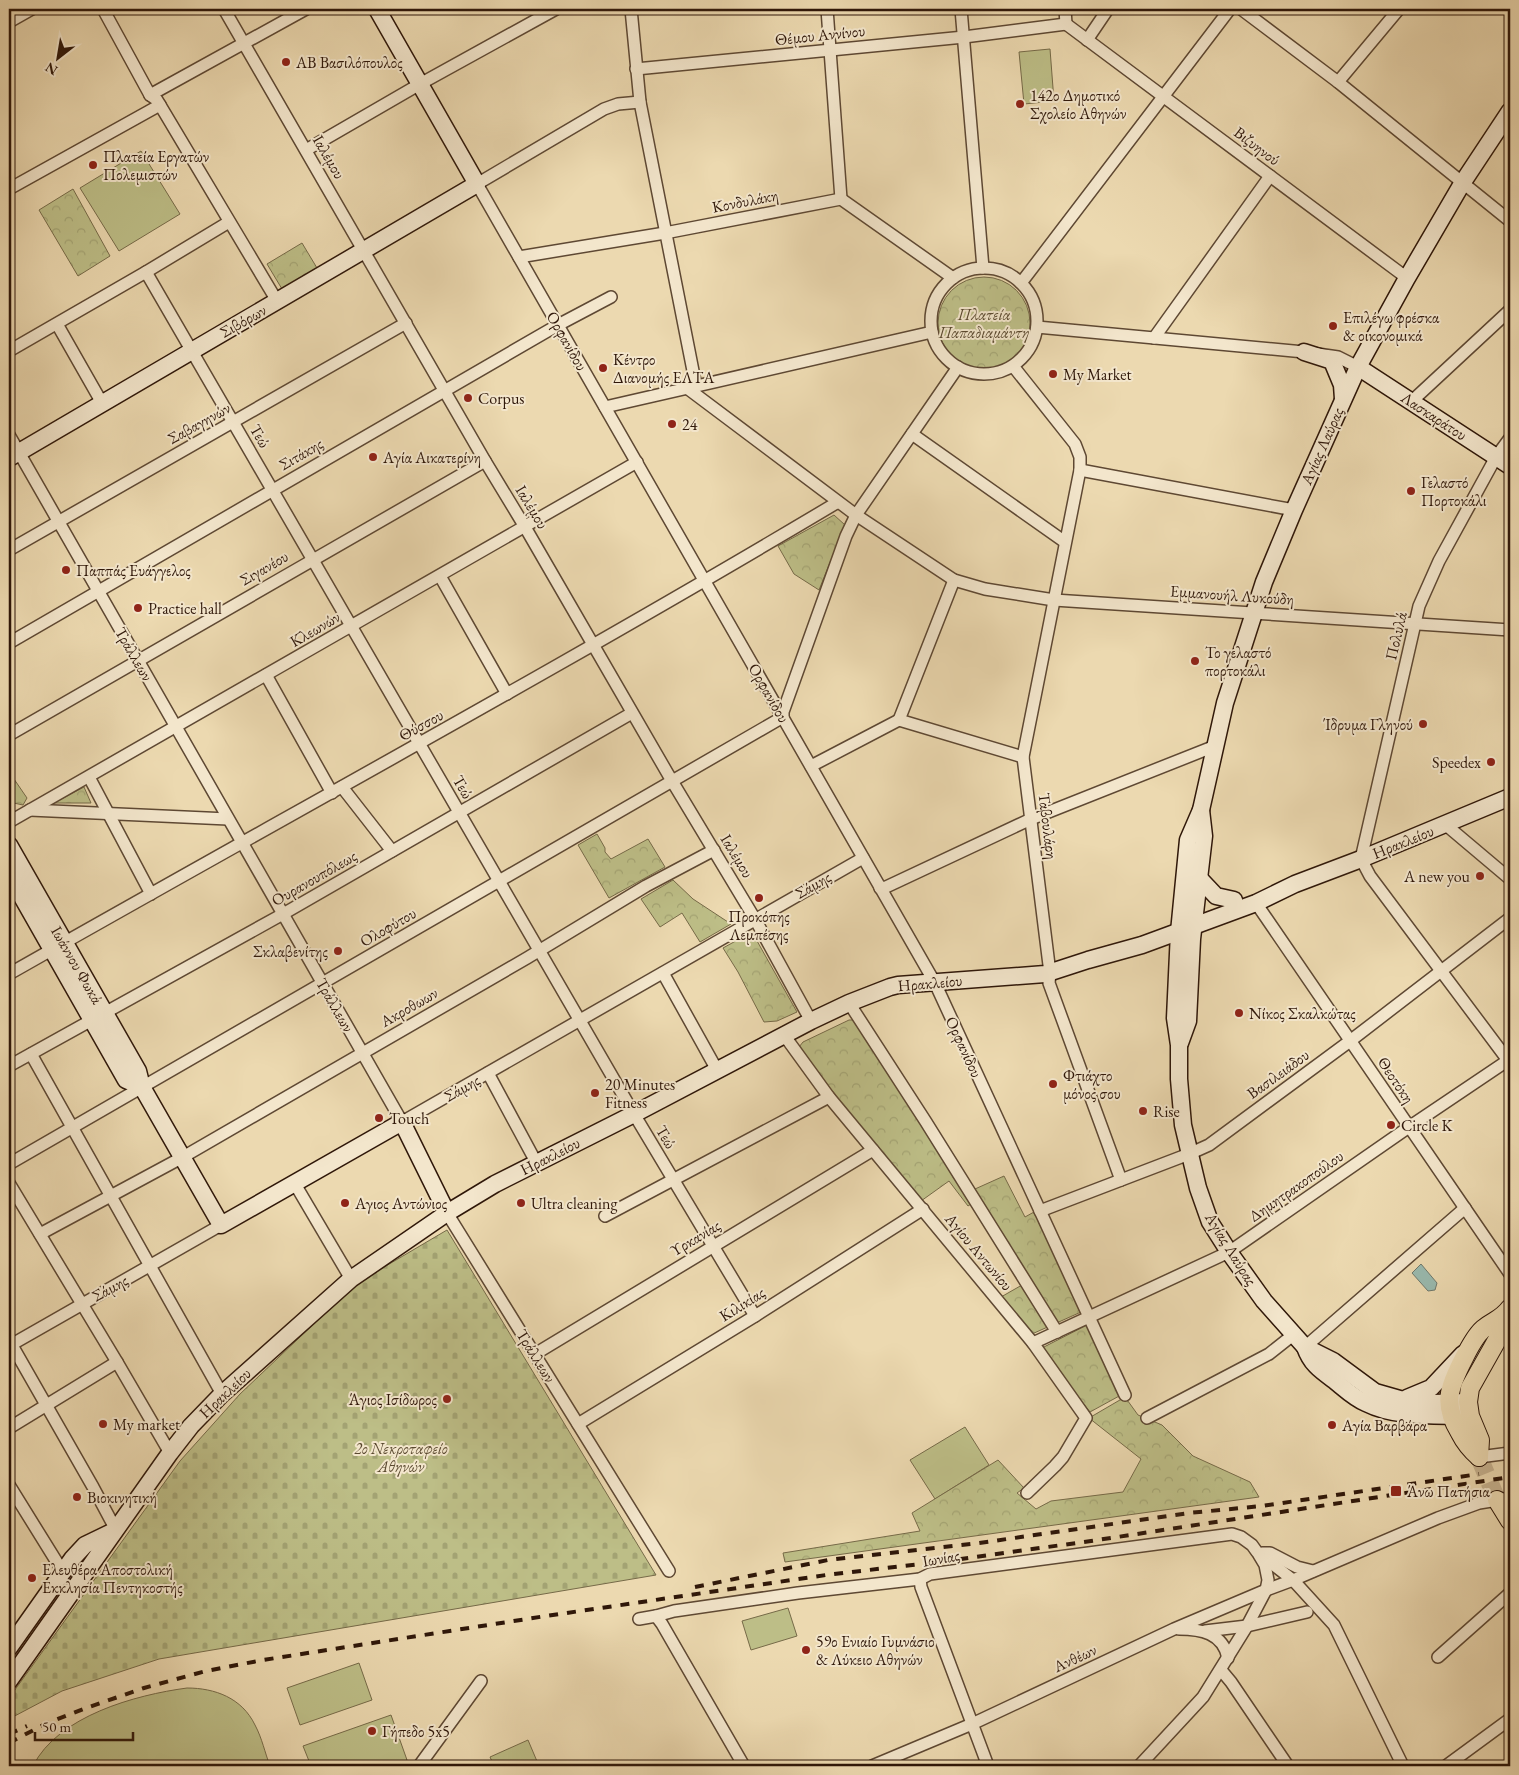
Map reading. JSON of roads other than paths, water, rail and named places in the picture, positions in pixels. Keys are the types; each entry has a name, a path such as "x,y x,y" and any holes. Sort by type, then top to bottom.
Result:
{"main road":[{"path":"1479,1457 1469,1448 1450,1410 1452,1382 1470,1347 1483,1330 1507,1313"},
{"path":"1479,1457 1480,1440 1469,1409 1470,1388 1497,1340 1507,1313"},
{"path":"1504,1499 1510,1521"}],"street":[{"path":"9,22 32,9"},
{"path":"103,9 150,95 157,100 277,301"},
{"name":"Ιαλέμου","path":"224,9 632,713 755,919 811,1022"},
{"path":"150,95 306,9"},
{"name":"Ορφανίδου","path":"377,9 935,983 1125,1395"},
{"path":"306,150 556,9"},
{"path":"631,9 640,102 692,387"},
{"path":"828,9 841,199 954,278"},
{"path":"961,9 983,268"},
{"path":"1065,9 1066,24"},
{"path":"1087,40 1108,9"},
{"path":"1021,283 1230,9"},
{"path":"1241,9 1338,82 1510,221"},
{"path":"1338,82 1399,9"},
{"name":"Θέμου Αννίνου","path":"636,70 964,38 1066,24"},
{"name":"Βιζυηνού","path":"1066,24 1407,278"},
{"path":"477,184 604,109 618,104 640,102"},
{"path":"9,189 160,105"},
{"name":"Αγίας Λαύρας","path":"1179,1045 1188,1021 1186,923 1188,840 1201,810 1226,703 1253,613 1294,510 1358,367 1463,182 1510,111"},
{"path":"1154,338 1270,176"},
{"name":"Σιβόρων","path":"14,455 477,184"},
{"name":"Κονδυλάκη","path":"519,257 841,199"},
{"path":"9,352 230,222"},
{"path":"983,268 997,270 1010,275 1021,283 1031,296 1036,311 1037,327 1030,349 1022,359 1000,372 986,375 971,373 958,368 948,361 935,342 931,316 935,301 942,288 954,278 973,269 983,268"},
{"name":"Τεώ","path":"146,272 579,1020 755,1316"},
{"name":"Σιτάκης","path":"9,643 444,390 558,325 611,298"},
{"path":"1412,401 1510,310"},
{"name":"Σαβαγηνών","path":"9,550 406,323"},
{"path":"57,324 102,403"},
{"path":"1037,327 1304,352 1338,357 1358,367"},
{"path":"605,406 932,332"},
{"path":"1304,352 1332,361 1342,385 1343,399"},
{"path":"1013,366 1075,444 1080,457 1080,470 1294,510"},
{"name":"Λασκαράτου","path":"1358,367 1510,466"},
{"path":"782,717 846,536 856,515 958,368"},
{"name":"Εμμανουήλ Λυκούδη","path":"692,387 838,502 954,580 985,589 1054,600 1510,630"},
{"name":"Τράλλεων","path":"9,434 14,455 58,521 402,1122 447,1213 670,1571"},
{"path":"912,434 1065,542"},
{"name":"Πολυλά","path":"1360,859 1419,606 1439,561 1496,457 1510,438"},
{"name":"Σιγανέου","path":"9,735 485,461"},
{"name":"Κλεωνών","path":"9,822 637,462"},
{"name":"Ταβουλάρη","path":"1080,470 1023,757 1050,973 1049,983 1121,1180"},
{"name":"Θύσσου","path":"9,974 705,582 838,502"},
{"path":"440,576 507,694"},
{"path":"811,766 900,720 954,580"},
{"path":"266,675 337,790 392,851"},
{"name":"Ουρανουπόλεως","path":"9,1066 283,914 632,713"},
{"name":"Ολοφύτου","path":"9,1164 782,717"},
{"path":"900,720 1023,757"},
{"path":"880,888 886,887 1031,820 1215,746"},
{"path":"89,777 151,894"},
{"name":"Ηρακλείου","path":"1088,960 1114,946 1256,903 1295,884 1446,825 1510,797"},
{"path":"30,810 228,819"},
{"name":"Αγίας Λαύρας","path":"1201,810 1204,836 1199,878 1186,923 1176,985 1175,1018 1179,1045 1179,1079 1183,1124 1198,1188 1210,1222 1264,1301 1305,1347 1333,1360 1375,1392 1450,1410"},
{"path":"1446,825 1510,879"},
{"name":"Ιωάννου Φωκά","path":"9,845 58,946 99,1017 138,1071 142,1087 221,1225"},
{"name":"Ακροθωων","path":"40,1234 183,1157 539,951 646,886 714,850"},
{"name":"Σάμης","path":"10,1344 295,1184 863,858"},
{"path":"1360,859 1370,876 1510,1061"},
{"name":"Ιωάννου Φωκά","path":"9,874 58,946"},
{"path":"1199,878 1216,896 1234,900"},
{"name":"Ηρακλείου","path":"9,1681 170,1453 205,1410 352,1279 447,1213 536,1162 634,1114 784,1035 849,1003 890,987 1050,973 1142,945 1234,900 1258,891 1295,884"},
{"name":"Θεοτόκη","path":"1256,903 1510,1274"},
{"name":"Βασιλειάδου","path":"1040,1211 1209,1145 1350,1041 1510,918"},
{"path":"1142,945 1154,947 1165,954 1170,962 1176,985"},
{"path":"663,973 717,1070"},
{"path":"849,1003 1057,1332"},
{"name":"Αγίου Αντωνίου","path":"784,1035 829,1097 1033,1343 1086,1418 1059,1462 1027,1493"},
{"path":"31,1054 222,1394"},
{"name":"Δημητρακοπούλου","path":"1033,1343 1229,1252 1409,1127 1510,1061"},
{"path":"488,1073 536,1162"},
{"path":"605,1216 829,1097"},
{"name":"Υρκανίας","path":"535,1354 873,1150"},
{"path":"9,1183 170,1453"},
{"path":"295,1184 352,1279"},
{"path":"1305,1347 1465,1208"},
{"name":"Κιλικίας","path":"578,1424 755,1316 923,1210"},
{"path":"1147,1418 1269,1354 1293,1335"},
{"path":"10,1344 116,1530"},
{"name":"Αγίας Λαύρας","path":"1305,1347 1310,1360 1316,1366 1364,1402 1373,1406 1402,1413 1429,1416 1450,1410 1469,1409"},
{"path":"1403,1400 1421,1394 1431,1388 1470,1347"},
{"path":"9,1428 117,1362"},
{"path":"1479,1457 1510,1453"},
{"path":"9,1485 63,1572"},
{"path":"1293,1580 1438,1518 1479,1503 1504,1499"},
{"name":"Ηρακλείου","path":"9,1648 72,1559 85,1545 116,1530"},
{"name":"Ιωνίας","path":"639,1619 674,1611 920,1578 930,1574 1232,1534 1241,1537 1258,1552"},
{"path":"1258,1552 1270,1554 1297,1568 1312,1571"},
{"path":"1258,1552 1293,1580 1334,1625 1403,1766"},
{"path":"1139,1766 1203,1697 1247,1626 1266,1590 1268,1580 1265,1565 1258,1552"},
{"path":"920,1578 921,1587 988,1766"},
{"path":"1293,1580 1307,1612"},
{"name":"Ανθέων","path":"872,1766 972,1724 1174,1629 1293,1580"},
{"path":"1438,1657 1510,1593"},
{"path":"1206,1632 1247,1626 1307,1612 1334,1625"},
{"path":"656,1616 744,1766"},
{"path":"1174,1629 1213,1634 1223,1645 1228,1658"},
{"path":"1221,1670 1288,1766"},
{"path":"419,1766 481,1681"},
{"path":"1446,1766 1510,1719"}],"water":[{"path":"1421,1264 1437,1283 1435,1290 1428,1291 1412,1273"}],"tunnel":[{"path":"1479,1457 1497,1500"}],"railway":[{"path":"695,1587 828,1560 979,1543 1189,1513 1262,1506 1479,1474"},
{"path":"9,1743 45,1724 144,1688 206,1671 263,1660 826,1575 1091,1541 1510,1477"},
{"path":"9,1734 27,1726"}],"place":[{"name":"ΑΒ Βασιλόπουλος","path":"286,62"},
{"name":"142ο Δημοτικό Σχολείο Αθηνών","path":"1020,104"},
{"name":"Πλατεία Εργατών Πολεμιστών","path":"93,165"},
{"name":"Επιλέγω φρέσκα & οικονομικά","path":"1333,326"},
{"name":"Κέντρο Διανομής ΕΛΤΑ","path":"603,368"},
{"name":"My Market","path":"1053,374"},
{"name":"Corpus","path":"468,398"},
{"name":"24","path":"672,424"},
{"name":"Αγία Αικατερίνη","path":"373,457"},
{"name":"Γελαστό Πορτοκάλι","path":"1411,491"},
{"name":"Παππάς Ευάγγελος","path":"66,570"},
{"name":"Practice hall","path":"138,608"},
{"name":"Το γελαστό πορτοκάλι","path":"1195,661"},
{"name":"Ίδρυμα Γληνού","path":"1423,724"},
{"name":"Speedex","path":"1491,762"},
{"name":"A new you","path":"1480,876"},
{"name":"Προκόπης Λεμπέσης","path":"759,898"},
{"name":"Σκλαβενίτης","path":"338,951"},
{"name":"Νίκος Σκαλκώτας","path":"1239,1013"},
{"name":"Φτιάχτο μόνος σου","path":"1053,1084"},
{"name":"20 Μinutes Fitness","path":"595,1093"},
{"name":"Rise","path":"1143,1111"},
{"name":"Touch","path":"379,1118"},
{"name":"Circle K","path":"1391,1125"},
{"name":"Αγιος Αντώνιος","path":"345,1203"},
{"name":"Ultra cleaning","path":"521,1203"},
{"name":"Άγιος Ισίδωρος","path":"447,1399"},
{"name":"My market","path":"103,1424"},
{"name":"Αγία Βαρβάρα","path":"1332,1425"},
{"name":"Άνω Πατήσια","path":"1396,1491"},
{"name":"Βιοκινητική","path":"77,1497"},
{"name":"Ελευθέρα Αποστολική Εκκλησία Πεντηκοστής","path":"32,1578"},
{"name":"59ο Ενιαίο Γυμνάσιο & Λύκειο Αθηνών","path":"806,1650"},
{"name":"Γήπεδο 5x5","path":"372,1731"}],"park label":[{"name":"Πλατεία Παπαδιαμάντη","path":"984,323"},
{"name":"2ο Νεκροταφείο Αθηνών","path":"401,1457"}]}
